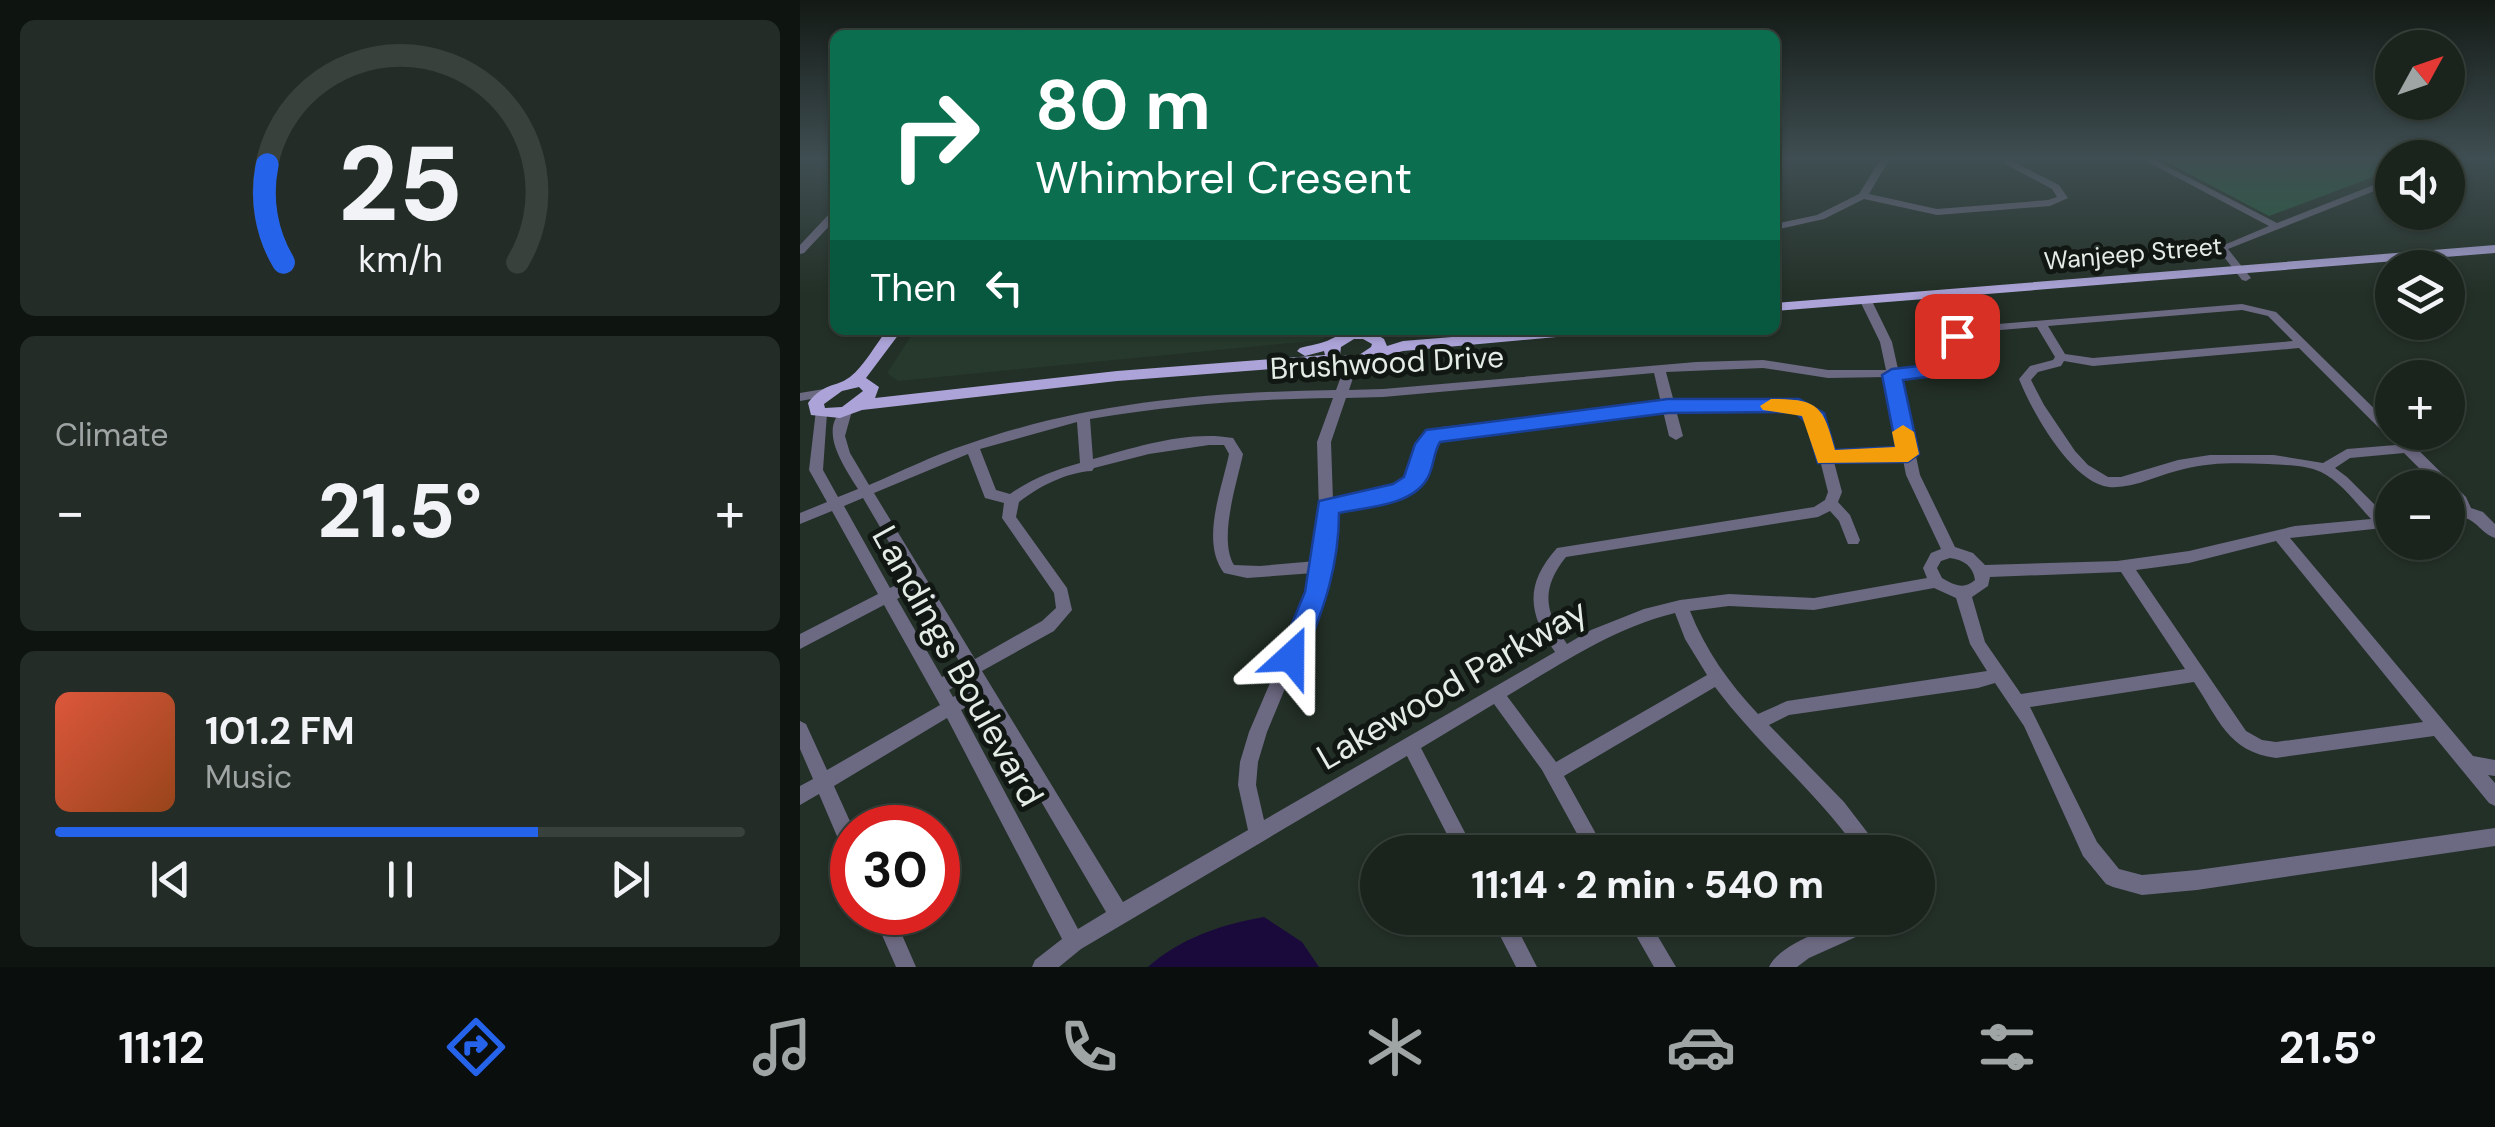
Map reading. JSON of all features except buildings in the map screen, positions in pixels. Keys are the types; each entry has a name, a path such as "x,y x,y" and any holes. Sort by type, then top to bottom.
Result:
{"main road":[{"name":"Wanjeep Street","path":"2242,274 2495,249"},
{"name":"Wanjeep Street","path":"1780,310 2495,258"},
{"path":"852,408 891,335"},
{"path":"864,386 902,335"},
{"path":"815,405 852,408 990,388 1334,351 1354,335"},
{"path":"1362,335 1376,346 1403,346 1531,335"},
{"path":"815,405 864,386 1306,351 1334,351 1352,363 1376,346 1454,335"}],"street":[{"path":"1780,226 1820,217 1848,203"},
{"path":"1896,203 1938,212 2052,203"},
{"path":"2232,203 2276,226"},
{"path":"2242,274 2222,248 2335,203"},
{"path":"800,251 830,219"},
{"path":"1866,302 1886,342 1913,475 1950,552"},
{"name":"Brushwood Drive","path":"800,520 972,447 1083,416 1222,397 1339,396 1659,369 1763,364 1828,374 1892,375 1934,371 1945,346 1974,329 2242,307 2272,314"},
{"path":"2272,314 2375,416"},
{"path":"2040,322 2060,357"},
{"path":"2060,357 2093,362 2302,344"},
{"path":"2060,357 2057,363 2034,369 2025,379 2067,451 2093,478 2107,482 2136,480 2181,464 2306,462 2325,468 2342,480 2375,511"},
{"path":"1258,834 1247,785 1249,762 1258,732 1308,621 1324,566 1328,507 1324,442 1352,363"},
{"path":"1659,369 1676,436"},
{"path":"800,398 815,405"},
{"name":"Landings Boulevard","path":"815,405 816,470 950,707 1074,942"},
{"path":"1328,507 1400,491 1419,473 1426,444 1446,430 1668,406 1799,406 1816,418 1835,492 1831,502 1818,512 1562,552 1551,562 1542,606 1544,620 1565,654"},
{"name":"Landings Boulevard","path":"852,408 838,436 842,453 1120,916"},
{"path":"1083,416 1087,468"},
{"path":"939,687 1048,626 1064,610 1062,592 1010,518 1012,500 1027,486 1155,446 1228,441 1236,454 1220,530 1225,566 1239,571 1324,566"},
{"path":"972,447 990,494 1012,500"},
{"path":"2325,468 2347,454 2387,450"},
{"path":"2409,450 2461,501 2466,512 2478,516 2495,533"},
{"path":"1826,458 1908,454"},
{"path":"1831,502 1844,519 1852,540"},
{"path":"1983,571 2125,566 2189,557 2279,534 2375,524"},
{"path":"2279,534 2495,797"},
{"path":"1950,552 1975,562 1983,571 1983,582 1976,590 1963,594 1936,582 1930,568 1936,557 1950,552"},
{"path":"2125,566 2240,738 2260,748 2276,750 2438,728"},
{"path":"800,642 919,580"},
{"name":"Lakewood Parkway","path":"1042,967 1074,942 1614,628 1680,606 1729,600 1814,604 1936,582"},
{"path":"1963,594 1978,644 2038,736 2090,849 2113,877 2142,884 2197,880 2495,838"},
{"path":"1680,606 1698,651 1857,835"},
{"path":"2016,702 2198,674"},
{"path":"1758,723 1787,708 1996,675"},
{"path":"1553,772 1719,677"},
{"path":"800,796 984,688"},
{"path":"1496,694 1553,772 1588,835"},
{"path":"800,729 833,805"},
{"path":"1410,745 1457,835"},
{"path":"2468,764 2495,768"},
{"path":"892,935 906,967"},
{"path":"1509,935 1526,967"},
{"path":"1646,935 1666,967"},
{"path":"1779,967 1802,951 1838,935"}],"shaded area":[{"path":"912,335 1330,335 1321,340 898,381 887,373"},
{"path":"1264,917 1302,942 1319,967 1148,967 1203,934"}],"green space":[{"path":"2245,203 2303,203 2269,216"}],"slow traffic":[{"path":"1771,406 1799,406 1809,411 1816,418 1826,458 1908,454 1903,432"}],"route":[{"path":"1291,657 1318,592 1327,546 1328,507 1400,491 1412,483 1419,473 1426,444 1434,435 1446,430 1668,406 1799,406 1816,418 1826,458 1908,454 1892,375 1934,371 1945,346 1957,336"}]}
